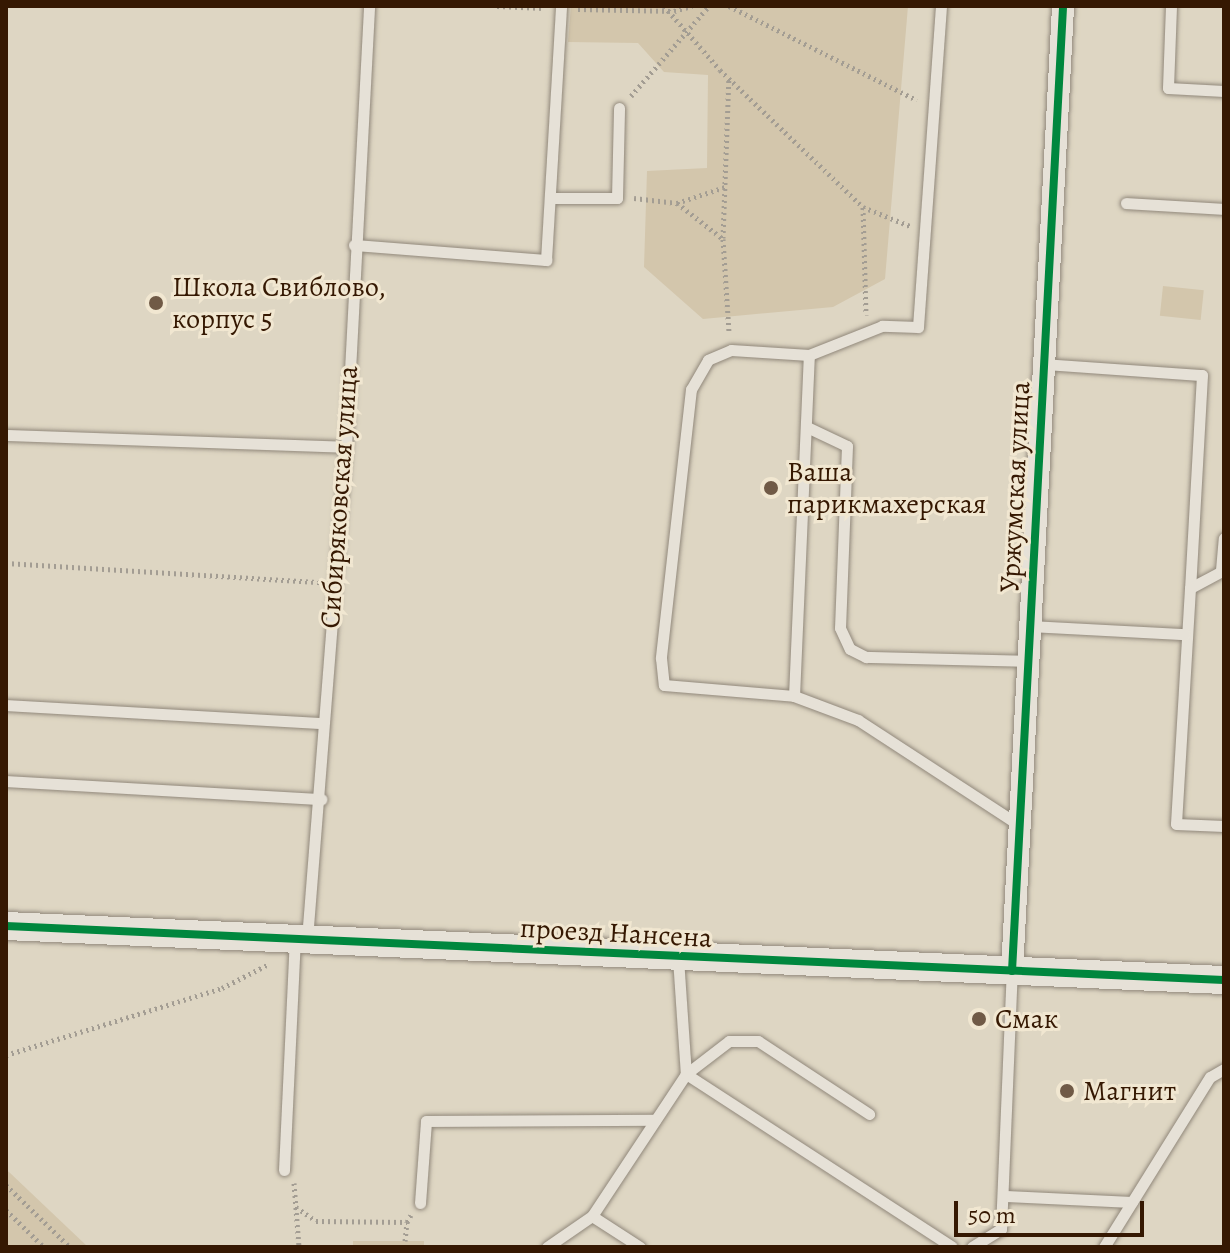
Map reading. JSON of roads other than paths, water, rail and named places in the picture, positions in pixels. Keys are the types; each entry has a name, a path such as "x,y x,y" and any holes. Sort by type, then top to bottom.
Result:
{"street":[{"name":"Уржумская улица","path":"1012,971 1063,6"},
{"name":"проезд Нансена","path":"6,926 299,943 1224,980"}],"lane":[{"name":"Сибиряковская улица","path":"288,1170 299,943 321,799 322,723 346,447 354,245 369,6"},
{"path":"941,6 918,327 882,326 809,355 731,350 708,360 691,389 663,606 664,685 794,696 858,720 1020,826"},
{"path":"1171,6 1168,88 1224,91"},
{"path":"354,245 546,260 561,8"},
{"path":"550,198 617,198 619,108"},
{"path":"1126,203 1224,209"},
{"path":"794,696 809,428 809,355"},
{"path":"1044,364 1202,375 1176,824 1224,826"},
{"path":"809,428 847,446 840,628 850,649 866,657 1028,661"},
{"path":"6,435 346,447"},
{"path":"1190,588 1223,570 1224,538"},
{"path":"1030,626 1185,634"},
{"path":"6,705 322,723"},
{"path":"6,781 321,799"},
{"path":"678,958 686,1074"},
{"path":"997,1247 1006,1196 1012,971"},
{"path":"547,1247 592,1216 686,1074 729,1041 758,1041 869,1114"},
{"path":"1104,1247 1210,1077 1224,1069"},
{"path":"686,1074 952,1247"},
{"path":"420,1203 426,1121 655,1120"},
{"path":"1006,1196 1132,1202"},
{"path":"592,1216 640,1247"},
{"path":"972,1247 1001,1229"}],"place":[{"name":"Школа Свиблово, корпус 5","path":"156,303"},
{"name":"Ваша парикмахерская","path":"771,488"},
{"name":"Смак","path":"979,1019"},
{"name":"Магнит","path":"1067,1091"}]}
